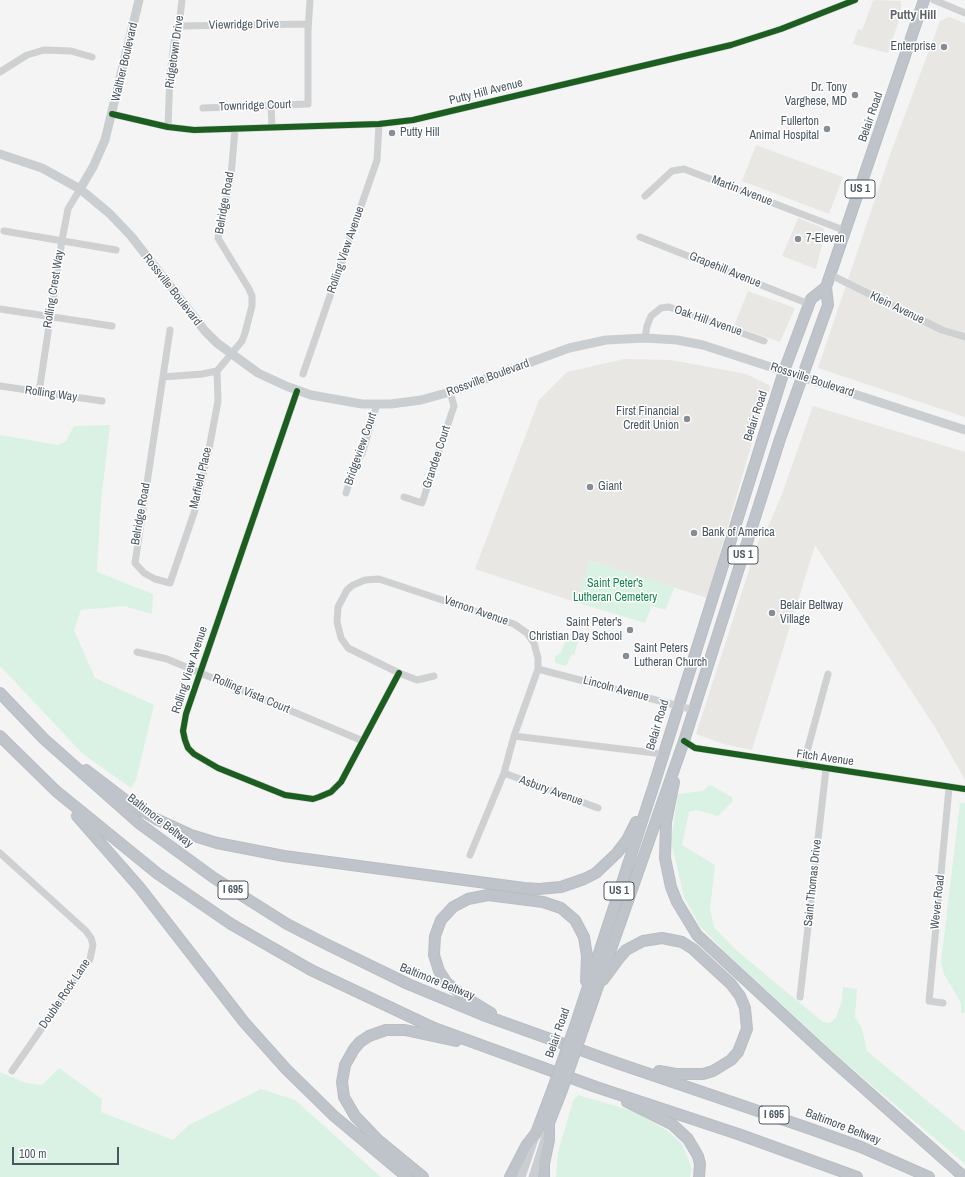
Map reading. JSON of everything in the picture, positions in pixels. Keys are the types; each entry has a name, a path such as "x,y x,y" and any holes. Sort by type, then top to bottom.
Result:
{"highway":[{"name":"Belair Road","path":"579,1028 585,994 653,788 784,372 811,299 826,287 831,275 924,0"},
{"name":"Belair Road","path":"536,1133 557,1089 579,1028 596,990 684,741 780,439 828,305 826,287"},
{"path":"0,692 81,766 124,800 156,819 191,835 217,843 284,856 524,888 539,889 561,887 596,873 617,853 627,840 653,788"},
{"name":"Baltimore Beltway","path":"0,692 44,739 140,824 214,878 287,924 368,966 408,984 617,1063 802,1125 861,1147 929,1177"},
{"name":"I 695","path":"0,736 56,791 158,874 195,900 271,948 311,970 396,1011 500,1052 857,1177"},
{"path":"684,741 666,822 665,858 671,887 689,924 706,945 721,959 964,1177"},
{"path":"56,791 140,888 244,1022 268,1049 306,1090 334,1116 407,1177"},
{"path":"508,1023 454,988 442,977 436,963 433,948 437,927 453,907 468,899 488,895 543,902 552,904 568,913 577,924 585,942 587,956 585,994"},
{"path":"596,990 626,950 643,941 662,938 682,942 693,949 731,984 740,996 744,1008 746,1029 738,1052 727,1063 713,1071 698,1074 676,1074 617,1063"},
{"path":"423,1177 378,1140 348,1107 344,1097 342,1082 345,1065 349,1056 357,1045 369,1036 394,1029 418,1032 500,1052"},
{"path":"596,1086 661,1119 681,1132 694,1148 698,1156 700,1164 699,1177"},
{"name":"Belair Road","path":"549,1123 557,1089"},
{"path":"544,1177 544,1164 549,1140 549,1123"},
{"path":"510,1177 526,1146 536,1133"}],"main road":[{"name":"Walther Boulevard","path":"80,189 101,150 112,114 139,0"},
{"path":"0,154 42,168 80,189"},
{"name":"Rossville Boulevard","path":"80,189 109,213 131,236 205,331 231,354 258,373 297,391 337,401 376,404 421,400 450,392 569,348 606,340 645,338 677,340 703,345 965,430"},
{"name":"Belair Road","path":"533,1177 549,1123"},
{"name":"Belair Road","path":"521,1177 536,1133"}],"street":[{"name":"Ridgetown Drive","path":"168,127 171,68 182,0"},
{"path":"308,24 310,0"},
{"name":"Putty Hill Avenue","path":"112,114 168,127 194,130 378,124 427,118 724,46 781,29 855,0"},
{"path":"934,0 965,13"},
{"name":"Viewridge Drive","path":"179,26 308,24"},
{"name":"Townridge Court","path":"203,108 308,104 308,24"},
{"path":"0,72 27,55 44,50 71,51 92,57"},
{"path":"271,106 272,127"},
{"name":"Rolling View Avenue","path":"303,374 377,160 378,124"},
{"name":"Belridge Road","path":"217,371 242,341 252,306 252,296 249,289 218,238 231,176 235,129"},
{"name":"Martin Avenue","path":"645,196 672,171 684,170 846,231"},
{"name":"Rolling Crest Way","path":"39,392 68,209 80,189"},
{"path":"4,231 116,250"},
{"name":"Grapehill Avenue","path":"640,236 809,304"},
{"name":"Klein Avenue","path":"831,275 942,330 965,337"},
{"name":"Oak Hill Avenue","path":"645,338 647,326 651,316 661,308 669,307 764,341"},
{"path":"0,309 112,326"},
{"name":"Belridge Road","path":"170,330 134,563 154,579 170,583"},
{"path":"163,377 217,371"},
{"name":"Marfield Place","path":"170,583 194,510 209,449 218,400 217,371"},
{"name":"Rolling Way","path":"0,386 102,401"},
{"name":"Rolling View Avenue","path":"297,391 186,714 183,731 190,751 218,768 285,795 313,799 325,795 336,789 399,673"},
{"name":"Grandee Court","path":"404,498 422,503 454,406 450,392"},
{"name":"Bridgeview Court","path":"346,493 356,462 362,454 376,404"},
{"name":"Vernon Avenue","path":"434,676 417,680 353,651 343,642 338,628 338,607 343,595 353,585 365,580 380,579 514,624 527,633 534,643 538,658 538,669 514,736 504,773 470,856"},
{"name":"Rolling Vista Court","path":"137,652 167,659 363,741"},
{"name":"Lincoln Avenue","path":"538,669 694,710"},
{"path":"803,766 828,674"},
{"path":"514,736 663,754"},
{"name":"Fitch Avenue","path":"684,741 695,748 803,766 949,788 965,789"},
{"name":"Saint Thomas Drive","path":"800,997 826,769"},
{"name":"Asbury Avenue","path":"504,773 598,808"},
{"name":"Wever Road","path":"943,1003 929,1001 929,994 949,788"},
{"name":"Double Rock Lane","path":"0,853 86,931 91,938 93,945 90,959 12,1071"}],"shaded area":[{"path":"873,1 901,1 901,14 888,53 853,44 858,29 862,30"},
{"path":"949,17 965,23 965,417 818,368 891,152 940,21"},
{"path":"756,145 843,177 829,214 742,181"},
{"path":"798,218 823,228 825,233 816,269 782,256"},
{"path":"748,291 795,308 780,342 734,326"},
{"path":"624,359 671,360 746,374 769,385 770,389 759,418 707,598 591,561 575,602 475,569 539,400 567,372"},
{"path":"813,406 965,452 965,780 935,727 815,545 752,750 723,744 696,734 762,530 768,527 782,494"}],"green space":[{"path":"110,425 101,501 97,572 153,594 152,614 124,606 81,610 74,630 95,678 154,705 136,780 131,788 83,754 0,666 0,435 58,445 66,441 74,426"},
{"name":"Saint Peter's Lutheran Cemetery","path":"590,561 675,587 665,610 652,606 645,623 575,602"},
{"path":"566,639 578,642 574,655 572,654 566,666 555,663 555,656 561,652"},
{"path":"710,785 732,797 733,801 718,816 696,810 689,812 682,845 715,865 710,909 714,927 735,949 823,1022 830,1023 836,1017 842,1001 843,987 857,989 855,1017 862,1028 867,1051 965,1132 965,1164 842,1060 730,957 700,926 684,897 671,841 678,794 702,791"},
{"path":"960,803 965,803 965,1013 961,1013 961,1003 944,974 941,962"},
{"path":"59,1068 102,1099 101,1112 173,1140 189,1125 261,1089 295,1100 381,1177 0,1177 0,1072 26,1083 42,1085"},
{"path":"578,1095 633,1111 668,1131 682,1144 692,1169 690,1177 556,1177 558,1152 573,1101"}],"cycle path":[{"path":"112,114 168,127 194,130 379,124 413,120 731,45 781,29 855,0"},
{"path":"297,391 186,714 183,731 185,740 188,748 194,754 218,768 285,795 313,799 331,792 341,782 399,673"},
{"path":"684,741 695,748 965,789"}],"place":[{"name":"Enterprise","path":"944,47"},
{"name":"Dr. Tony Varghese, MD","path":"855,95"},
{"name":"Fullerton Animal Hospital","path":"827,129"},
{"name":"Putty Hill","path":"392,133"},
{"name":"7-Eleven","path":"798,239"},
{"name":"First Financial Credit Union","path":"687,419"},
{"name":"Giant","path":"590,487"},
{"name":"Bank of America","path":"694,533"},
{"name":"Belair Beltway Village","path":"772,613"},
{"name":"Saint Peter's Christian Day School","path":"630,630"},
{"name":"Saint Peters Lutheran Church","path":"626,656"}],"district":[{"name":"Putty Hill","path":"913,16"}]}
